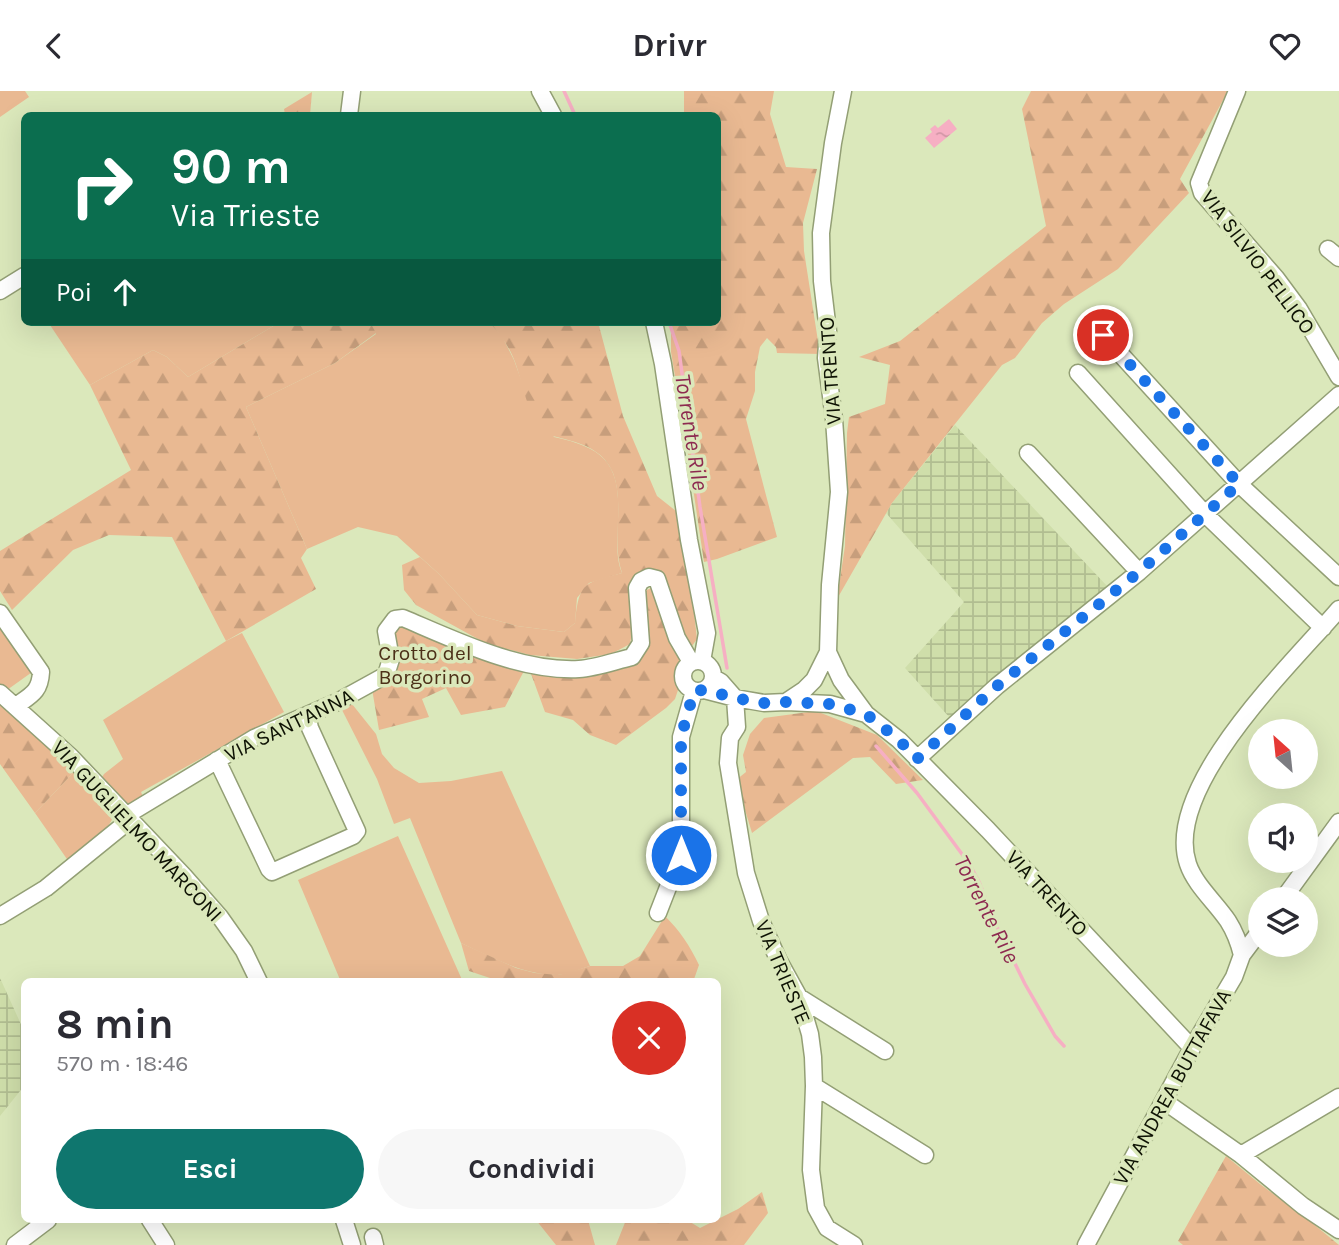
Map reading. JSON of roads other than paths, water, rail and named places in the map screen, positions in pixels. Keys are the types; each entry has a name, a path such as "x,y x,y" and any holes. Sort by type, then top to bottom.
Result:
{"street":[{"path":"349,112 352,91"},
{"path":"540,91 551,112"},
{"name":"VIA TRENTO","path":"786,702 818,676 828,652 830,585 839,492 827,358 828,331 822,281 821,233 843,91"},
{"name":"VIA SILVIO PELLICO","path":"1237,91 1199,183 1202,193 1299,309 1339,377"},
{"path":"0,291 21,278"},
{"path":"655,326 689,540 707,633 697,662 684,670 685,685 704,686 735,698"},
{"path":"1103,335 1239,484 1339,577"},
{"path":"1078,373 1205,514 1323,628"},
{"path":"917,759 997,686 1139,572 1339,395"},
{"path":"1028,453 1139,572"},
{"name":"VIA SANT'ANNA","path":"0,916 46,888 129,817 217,760 254,738 357,692 386,675 391,659 386,631 395,619 403,618 485,652 546,668 580,669 632,657 641,643 637,588 641,580 649,576 657,579 677,638 697,662"},
{"path":"1242,955 1237,937 1227,919 1189,866 1184,845 1186,826 1208,771 1231,734 1339,609"},
{"path":"0,613 41,672 41,684 16,706"},
{"name":"VIA TRENTO","path":"828,652 841,680 866,714 899,740 988,830 1192,1048"},
{"path":"657,913 681,855 681,737 710,667 697,662"},
{"path":"818,676 841,680 825,703 818,689 818,676"},
{"name":"VIA GUGLIELMO MARCONI","path":"0,693 71,757 184,876 244,951 257,978"},
{"name":"VIA TRENTO","path":"735,698 764,703 825,703 866,714"},
{"name":"VIA TRIESTE","path":"735,698 737,727 730,738 728,763 746,873 761,921 799,997 814,1057 811,1170 816,1208 827,1227 854,1245"},
{"path":"737,727 764,703"},
{"path":"217,760 272,871 354,836 356,831 310,728 307,715"},
{"path":"1292,887 1339,822"},
{"name":"VIA ANDREA BUTTAFAVA","path":"1086,1245 1248,947"},
{"path":"799,997 885,1051"},
{"path":"814,1086 925,1154"},
{"path":"1241,1155 1339,1097"},
{"path":"1164,1101 1241,1155 1303,1206 1339,1230"},
{"path":"15,1245 44,1223"},
{"path":"151,1223 166,1245"},
{"path":"345,1223 352,1245"}],"water":[{"path":"949,119 957,129 934,148 925,138 935,125 938,128"}],"waterway":[{"name":"Torrente Rile","path":"564,91 574,112"},
{"name":"Torrente Rile","path":"670,326 679,351 700,507 727,668"},
{"name":"Torrente Rile","path":"876,746 917,793 970,865 1025,984 1055,1036 1064,1046"}],"park label":[{"name":"Crotto del Borgorino","path":"425,665"}]}
